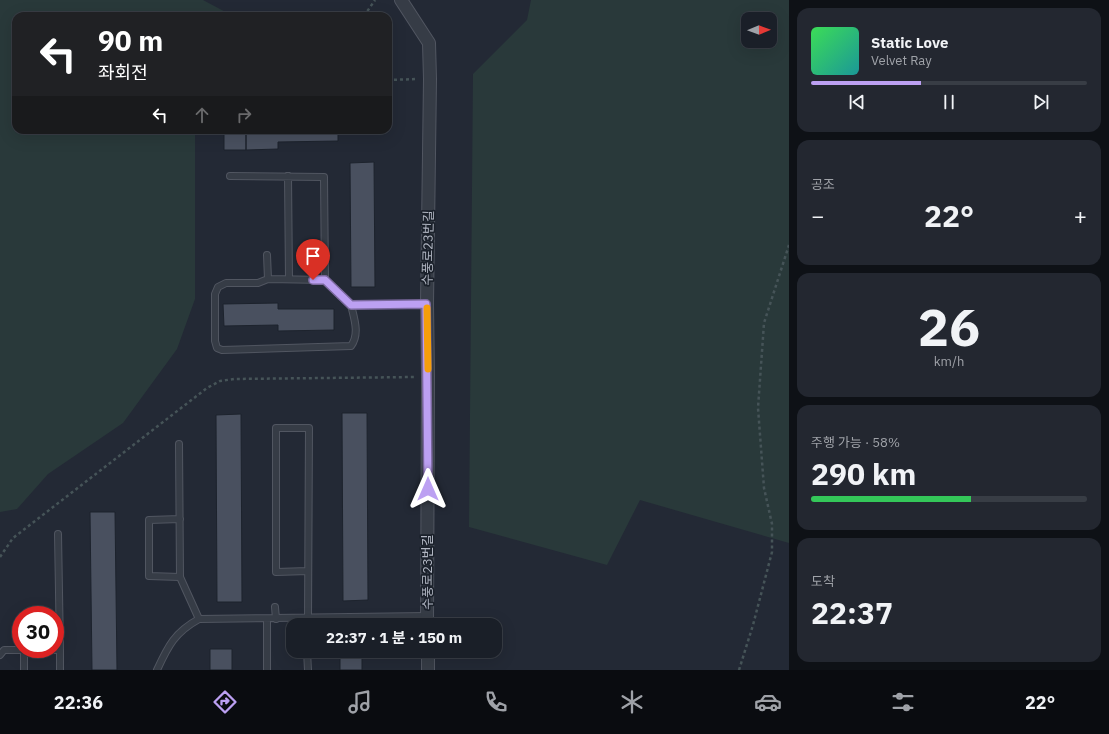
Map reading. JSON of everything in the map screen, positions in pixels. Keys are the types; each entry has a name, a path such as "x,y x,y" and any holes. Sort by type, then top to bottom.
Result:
{"street":[{"name":"수풍로23번길","path":"401,0 429,43 430,79 426,304 428,377 427,618"},
{"path":"428,658 428,670"}],"lane":[{"path":"230,176 324,177 325,280"},
{"path":"288,176 289,279"},
{"path":"267,255 268,279"},
{"path":"268,279 289,279 325,280 351,305 356,333 355,341 351,346 222,350 217,348 215,341 215,294 218,287 226,284 258,283 268,279"},
{"path":"351,305 426,304"},
{"path":"308,571 276,572 276,428 309,428 308,618"},
{"path":"179,444 180,577 199,619"},
{"path":"180,519 149,520 149,576 180,577"},
{"path":"58,534 59,606"},
{"path":"275,607 276,619"},
{"path":"157,670 166,651 180,631 199,619 286,619"},
{"path":"267,619 268,670"},
{"path":"0,655 4,650 12,650"},
{"path":"24,658 24,670"},
{"path":"60,658 60,670"},
{"path":"307,658 308,670"}],"path":[{"path":"367,12 375,0"},
{"path":"392,80 430,79"},
{"path":"739,670 753,625 772,552 772,524 764,488 758,408 764,323 789,245"},
{"path":"0,557 12,538 207,388 220,381 234,379 428,377"}],"shaded area":[{"path":"0,0 203,0 226,12 12,12 12,134 195,134 195,299 177,349 123,423 48,474 17,509 0,512"},
{"path":"531,0 789,0 789,543 640,500 607,565 469,527 473,74 527,20"}],"building":[{"path":"224,134 246,134 246,150 224,150"},
{"path":"246,134 338,134 338,141 278,142 278,149 246,150"},
{"path":"374,162 375,287 351,287 350,163"},
{"path":"278,303 278,309 334,309 334,330 278,331 278,325 224,326 223,304"},
{"path":"342,413 367,413 368,600 343,601"},
{"path":"241,414 242,602 217,602 216,415"},
{"path":"90,512 115,512 117,670 92,670"},
{"path":"210,649 232,649 232,670 210,670"},
{"path":"340,658 362,658 362,670 340,670"}],"slow traffic":[{"path":"427,308 428,369"}],"route":[{"path":"313,280 325,280 351,305 426,304 428,377 428,489"}]}
